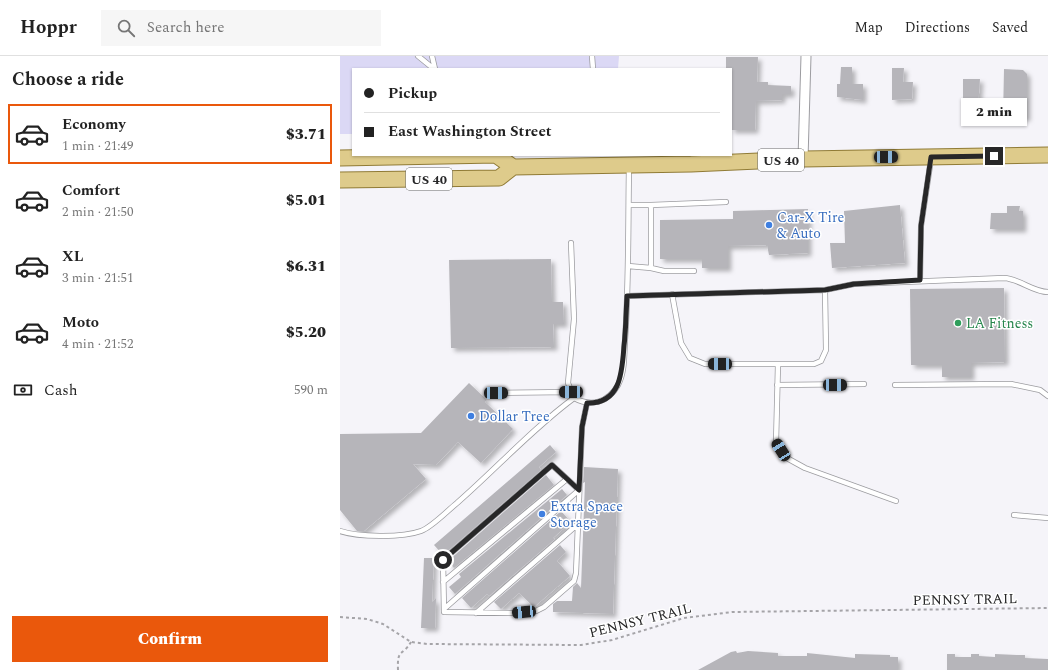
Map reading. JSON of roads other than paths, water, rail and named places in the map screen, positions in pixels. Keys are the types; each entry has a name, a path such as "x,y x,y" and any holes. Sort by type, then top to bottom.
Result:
{"main road":[{"name":"US 40","path":"497,156 513,167 803,159 1048,155"},
{"name":"US 40","path":"340,158 444,156"},
{"name":"US 40","path":"340,180 499,178 513,167"}],"street":[{"path":"803,159 806,56"}],"lane":[{"path":"418,56 434,68"},
{"path":"432,56 435,68"},
{"path":"592,56 593,68"},
{"path":"920,280 921,226 931,157"},
{"path":"571,243 574,319 568,383 574,398 587,403 597,403 606,399 613,392 622,374 627,296 629,165"},
{"path":"629,205 726,202"},
{"path":"651,205 652,268"},
{"path":"628,266 652,268 664,271 694,271"},
{"path":"627,296 825,290 854,284 920,280 1011,278 1027,284 1040,292 1048,292"},
{"path":"672,294 681,343 690,358 705,364 814,364 821,361 826,350 825,290"},
{"path":"778,364 776,443 785,457 804,468 896,501"},
{"path":"777,385 864,384"},
{"path":"895,384 1011,384 1040,390 1048,396"},
{"path":"496,393 571,392"},
{"path":"340,531 352,535 392,535 421,531 482,481 558,410 574,398"},
{"path":"579,490 552,465 443,560 444,612 512,613 536,611 544,608 574,581 576,573 582,427 587,403"},
{"path":"443,582 567,479"},
{"path":"444,609 579,490"},
{"path":"1014,515 1048,518"},
{"path":"476,613 578,524"}],"place":[{"name":"Car-X Tire & Auto","path":"769,225"},
{"name":"LA Fitness","path":"958,323"},
{"name":"Dollar Tree","path":"471,416"},
{"name":"Extra Space Storage","path":"542,514"}]}
